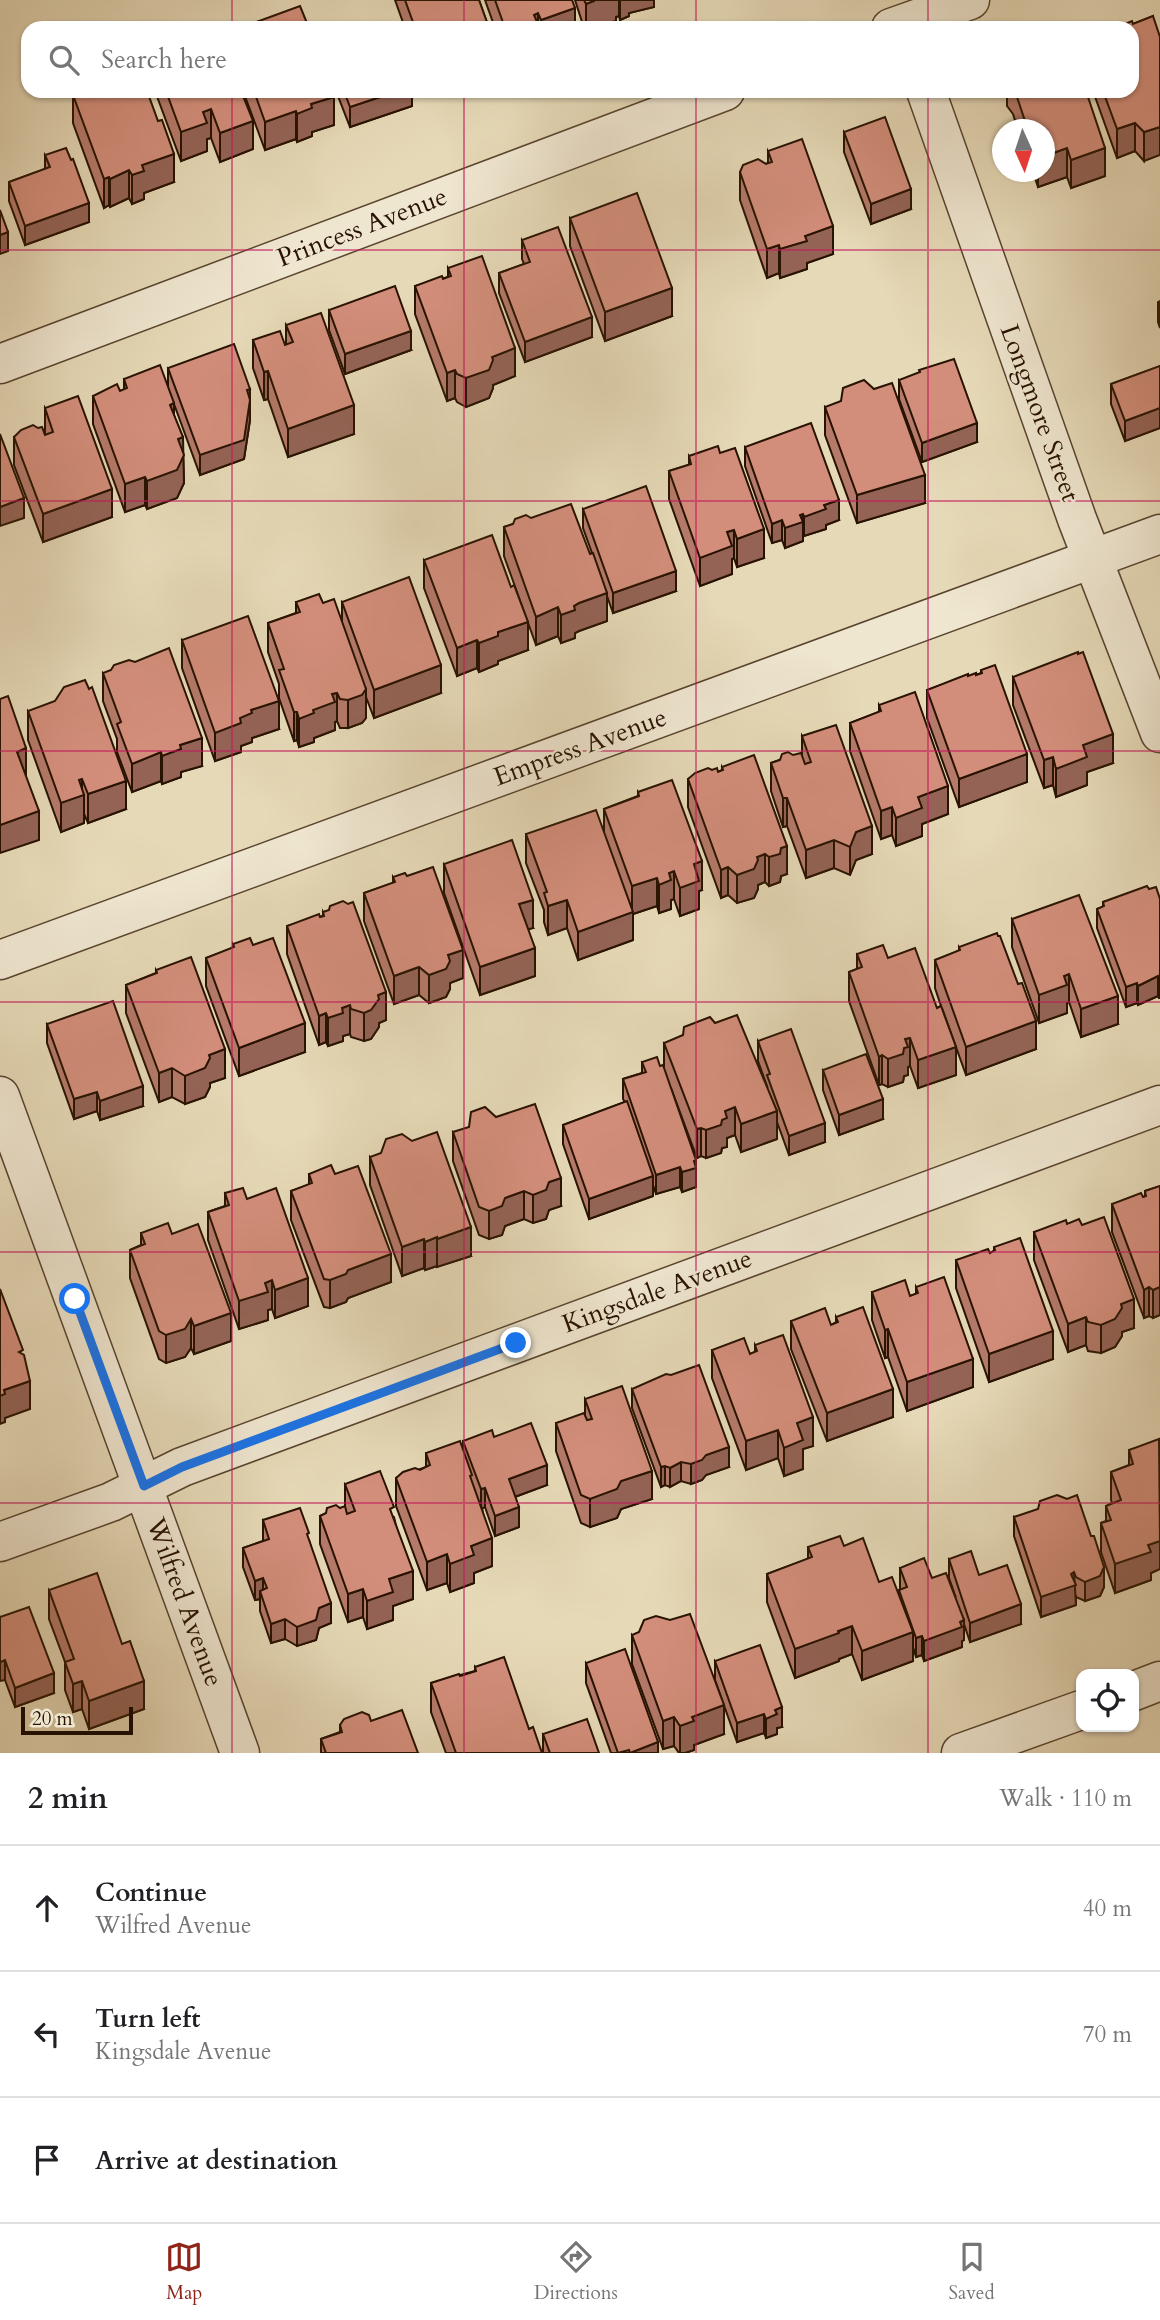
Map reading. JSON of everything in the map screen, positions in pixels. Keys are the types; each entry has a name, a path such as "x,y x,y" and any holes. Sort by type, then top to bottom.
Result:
{"street":[{"path":"897,20 970,0"},
{"name":"Princess Avenue","path":"0,364 705,98"},
{"name":"Longmore Street","path":"928,98 1092,559 1160,733"},
{"name":"Empress Avenue","path":"0,960 1160,534"},
{"name":"Wilfred Avenue","path":"0,1096 240,1753"},
{"name":"Kingsdale Avenue","path":"0,1542 111,1502 182,1467 1160,1105"},
{"path":"1139,1688 1160,1681"},
{"path":"961,1753 1076,1712"}],"building":[{"path":"405,0 479,0 486,21 413,21"},
{"path":"495,0 572,0 575,8 541,20 538,13 534,15 537,21 502,21"},
{"path":"300,6 306,21 259,21"},
{"path":"1153,16 1160,37 1160,127 1144,132 1135,123 1117,129 1106,98 1139,98 1139,22"},
{"path":"74,98 150,98 158,121 162,120 174,154 142,165 144,171 132,175 129,170 104,179"},
{"path":"169,98 244,98 253,121 220,133 211,109 203,112 207,123 181,132"},
{"path":"256,98 331,98 311,104 312,108 297,114 296,111 265,122"},
{"path":"347,98 377,98 350,107"},
{"path":"1017,98 1088,98 1105,148 1071,160 1067,148 1055,152 1055,119 1024,119"},
{"path":"885,117 911,189 871,204 844,132"},
{"path":"802,139 833,226 805,236 807,241 780,249 779,245 767,249 740,172 743,165 758,159 766,164 772,162 768,151"},
{"path":"66,148 71,160 73,159 89,203 25,226 9,182 50,167 45,155"},
{"path":"637,193 672,288 605,312 570,218"},
{"path":"0,210 8,232 0,235"},
{"path":"558,227 592,317 525,342 499,273 530,262 522,240"},
{"path":"482,256 515,348 492,357 489,370 466,378 455,370 447,373 415,286 442,276 443,279 451,276 448,268"},
{"path":"395,286 411,331 345,354 329,310"},
{"path":"321,313 354,405 288,429 268,371 264,372 253,340 280,331 285,345 293,342 286,325"},
{"path":"234,344 250,389 247,390 250,400 244,440 200,455 168,368"},
{"path":"954,359 977,423 922,443 899,380 920,372 919,370"},
{"path":"160,365 174,403 170,405 183,437 178,439 184,455 177,470 147,481 145,477 125,484 93,396 117,384 120,391 127,388 124,379"},
{"path":"1160,366 1160,408 1125,421 1111,384"},
{"path":"864,380 874,389 892,383 925,475 857,495 825,407 841,401 843,388"},
{"path":"78,396 112,489 43,514 14,437 21,430 33,425 42,427 45,435 53,432 45,408"},
{"path":"811,423 839,500 824,505 826,509 804,517 803,514 800,515 803,522 785,528 782,520 772,524 745,447"},
{"path":"0,434 24,498 0,507"},
{"path":"718,446 720,453 735,448 764,529 737,539 734,530 727,532 732,546 700,558 669,471 691,464 689,456"},
{"path":"646,486 676,571 613,593 583,509"},
{"path":"571,504 607,593 579,603 574,606 575,610 561,615 558,607 536,617 504,527 526,515 531,518"},
{"path":"492,535 511,587 514,585 528,622 498,632 498,636 479,643 477,640 457,648 424,560"},
{"path":"409,577 441,665 374,690 342,602"},
{"path":"319,594 323,603 334,599 366,689 362,695 348,700 340,699 337,693 332,694 335,702 313,710 314,713 299,719 279,670 284,669 268,623 300,612 296,602"},
{"path":"248,616 279,701 251,710 252,713 240,718 241,723 215,733 182,640"},
{"path":"169,648 202,738 180,745 181,749 162,756 161,752 132,764 117,724 121,722 103,673 111,670 114,665 129,660 135,662"},
{"path":"1083,652 1113,734 1083,745 1087,757 1056,769 1053,757 1044,760 1013,677"},
{"path":"995,665 1027,754 959,779 927,690 968,674 982,673 981,670"},
{"path":"85,680 89,689 92,687 126,781 88,794 82,779 79,780 84,795 61,803 28,711 55,701 64,687"},
{"path":"915,692 948,786 918,797 922,808 896,818 892,807 881,811 850,723 881,711 879,705"},
{"path":"8,696 26,748 17,752 39,811 0,825 0,699"},
{"path":"836,725 872,826 856,832 850,847 834,840 806,850 771,763 780,760 782,754 788,752 793,755 801,753 805,764 811,762 802,736"},
{"path":"754,755 787,846 781,848 780,854 757,857 754,869 737,875 728,867 721,870 688,779 708,768 717,768 718,772 723,770 722,767"},
{"path":"672,780 702,861 694,864 699,881 680,888 674,871 669,873 671,880 659,885 657,878 632,886 604,809 639,796 638,792"},
{"path":"596,810 633,912 578,932 567,900 548,906 544,893 547,892 526,834"},
{"path":"512,840 533,900 519,904 535,948 480,967 444,864"},
{"path":"433,867 463,950 448,955 450,961 446,969 429,975 419,967 394,976 364,893 395,882 393,877 405,873 407,876"},
{"path":"1147,886 1149,889 1156,887 1160,899 1160,978 1158,976 1138,986 1137,983 1126,987 1097,909 1104,906 1103,902"},
{"path":"1079,895 1118,996 1081,1009 1069,974 1064,976 1067,985 1039,995 1012,919"},
{"path":"343,901 348,904 353,902 386,992 378,995 379,999 371,1010 364,1013 351,1009 350,1005 342,1008 343,1013 328,1018 326,1013 319,1016 287,926 319,914 320,917 324,916 323,912 329,910 330,906"},
{"path":"997,933 1018,984 1022,983 1036,1021 966,1047 935,960 960,950 959,947"},
{"path":"250,938 253,945 273,938 305,1023 239,1048 206,958"},
{"path":"883,945 888,958 915,948 937,1008 941,1006 956,1047 918,1060 910,1038 905,1039 908,1047 904,1048 903,1054 888,1059 882,1055 879,1057 849,972 862,967 857,954"},
{"path":"191,957 225,1049 209,1055 205,1068 185,1076 172,1068 159,1073 126,985"},
{"path":"113,1001 143,1086 100,1101 97,1092 74,1099 47,1024"},
{"path":"737,1015 777,1111 741,1124 735,1107 725,1111 727,1118 722,1120 721,1125 706,1130 697,1129 664,1043 683,1035 684,1027 710,1017 715,1023"},
{"path":"791,1029 825,1123 789,1136 758,1041"},
{"path":"866,1054 883,1099 839,1115 823,1070"},
{"path":"657,1057 660,1066 663,1065 696,1160 696,1168 682,1172 680,1167 656,1175 623,1079 646,1072 642,1062"},
{"path":"627,1101 653,1176 589,1199 563,1125"},
{"path":"535,1104 561,1178 549,1182 546,1190 533,1195 524,1191 505,1198 502,1206 489,1211 479,1207 453,1132 469,1127 471,1112 485,1107 496,1117"},
{"path":"437,1132 471,1227 402,1247 370,1157 381,1153 386,1139 402,1134 412,1141"},
{"path":"331,1165 335,1174 358,1166 391,1254 348,1270 346,1274 330,1280 324,1279 291,1191 312,1183 309,1174"},
{"path":"1160,1186 1160,1287 1144,1290 1112,1204 1141,1193 1143,1197 1146,1196 1145,1191"},
{"path":"243,1188 247,1199 276,1188 308,1278 275,1290 272,1280 265,1283 268,1292 239,1301 208,1212 229,1205 225,1193"},
{"path":"1104,1217 1134,1299 1121,1304 1122,1308 1115,1319 1101,1325 1088,1322 1086,1317 1068,1324 1034,1232 1066,1220 1067,1224 1079,1219 1082,1225"},
{"path":"168,1223 172,1234 198,1224 231,1313 194,1326 191,1319 185,1329 166,1335 159,1331 130,1250 145,1244 141,1233"},
{"path":"1020,1238 1053,1331 989,1354 956,1260 988,1249 990,1253 995,1250 994,1247"},
{"path":"944,1277 973,1359 907,1382 872,1292 905,1280 910,1296 918,1293 916,1287"},
{"path":"0,1289 23,1350 19,1352 24,1355 30,1381 4,1390 5,1394 0,1396"},
{"path":"863,1307 893,1389 827,1413 791,1321 825,1308 831,1325 838,1322 836,1317"},
{"path":"783,1335 813,1417 797,1423 803,1440 784,1448 778,1430 746,1441 712,1350 744,1338 750,1354 757,1351 755,1345"},
{"path":"699,1365 729,1447 691,1464 681,1462 670,1468 661,1467 632,1389 666,1374 671,1375"},
{"path":"622,1386 652,1471 621,1481 617,1489 590,1499 581,1495 556,1423 584,1413 587,1420 592,1419 585,1399"},
{"path":"531,1423 547,1465 509,1479 519,1507 495,1516 485,1488 481,1489 463,1441 492,1430 494,1437"},
{"path":"1159,1439 1160,1541 1148,1545 1151,1552 1115,1564 1101,1523 1111,1520 1106,1506 1121,1500 1111,1472 1133,1464 1129,1450"},
{"path":"460,1441 492,1538 471,1546 474,1555 450,1564 447,1554 427,1562 396,1478 403,1472 415,1468 420,1470 430,1465 426,1453"},
{"path":"380,1471 394,1507 390,1509 413,1571 389,1579 393,1592 367,1601 363,1589 348,1594 320,1516 326,1513 327,1508 336,1505 340,1508 345,1506 347,1514 355,1511 345,1484"},
{"path":"1057,1495 1067,1499 1077,1495 1104,1567 1100,1576 1085,1582 1076,1577 1074,1572 1071,1574 1076,1585 1041,1597 1014,1517 1038,1509 1040,1501"},
{"path":"300,1508 331,1603 319,1608 316,1620 297,1627 285,1619 271,1624 260,1591 267,1588 263,1578 255,1581 243,1548 269,1539 263,1520"},
{"path":"840,1536 844,1546 863,1538 879,1582 892,1577 913,1632 862,1651 852,1626 795,1649 767,1574 812,1557 808,1547"},
{"path":"971,1551 979,1575 1007,1565 1021,1604 970,1623 949,1559"},
{"path":"924,1558 932,1578 946,1573 964,1620 960,1622 962,1627 924,1641 922,1636 916,1638 899,1590 907,1587 900,1568"},
{"path":"97,1573 122,1644 130,1641 144,1681 89,1701 82,1681 73,1684 65,1662 74,1659 49,1590"},
{"path":"29,1607 54,1673 15,1688 5,1660 0,1662 0,1617"},
{"path":"690,1614 724,1705 692,1717 694,1721 680,1726 674,1717 663,1721 632,1635 639,1632 644,1620 656,1616 670,1620"},
{"path":"760,1645 782,1707 775,1710 777,1714 766,1719 764,1714 737,1723 715,1661"},
{"path":"625,1649 658,1742 630,1753 629,1750 618,1753 586,1663"},
{"path":"504,1657 529,1729 533,1727 542,1753 456,1753 431,1683 476,1671 475,1667"},
{"path":"402,1710 418,1753 326,1753 321,1739 342,1732 340,1725 344,1719 362,1712 369,1715 371,1721"},
{"path":"587,1719 599,1753 550,1753 543,1734"}],"route":[{"path":"75,1299 144,1486 182,1467 516,1343"}]}
